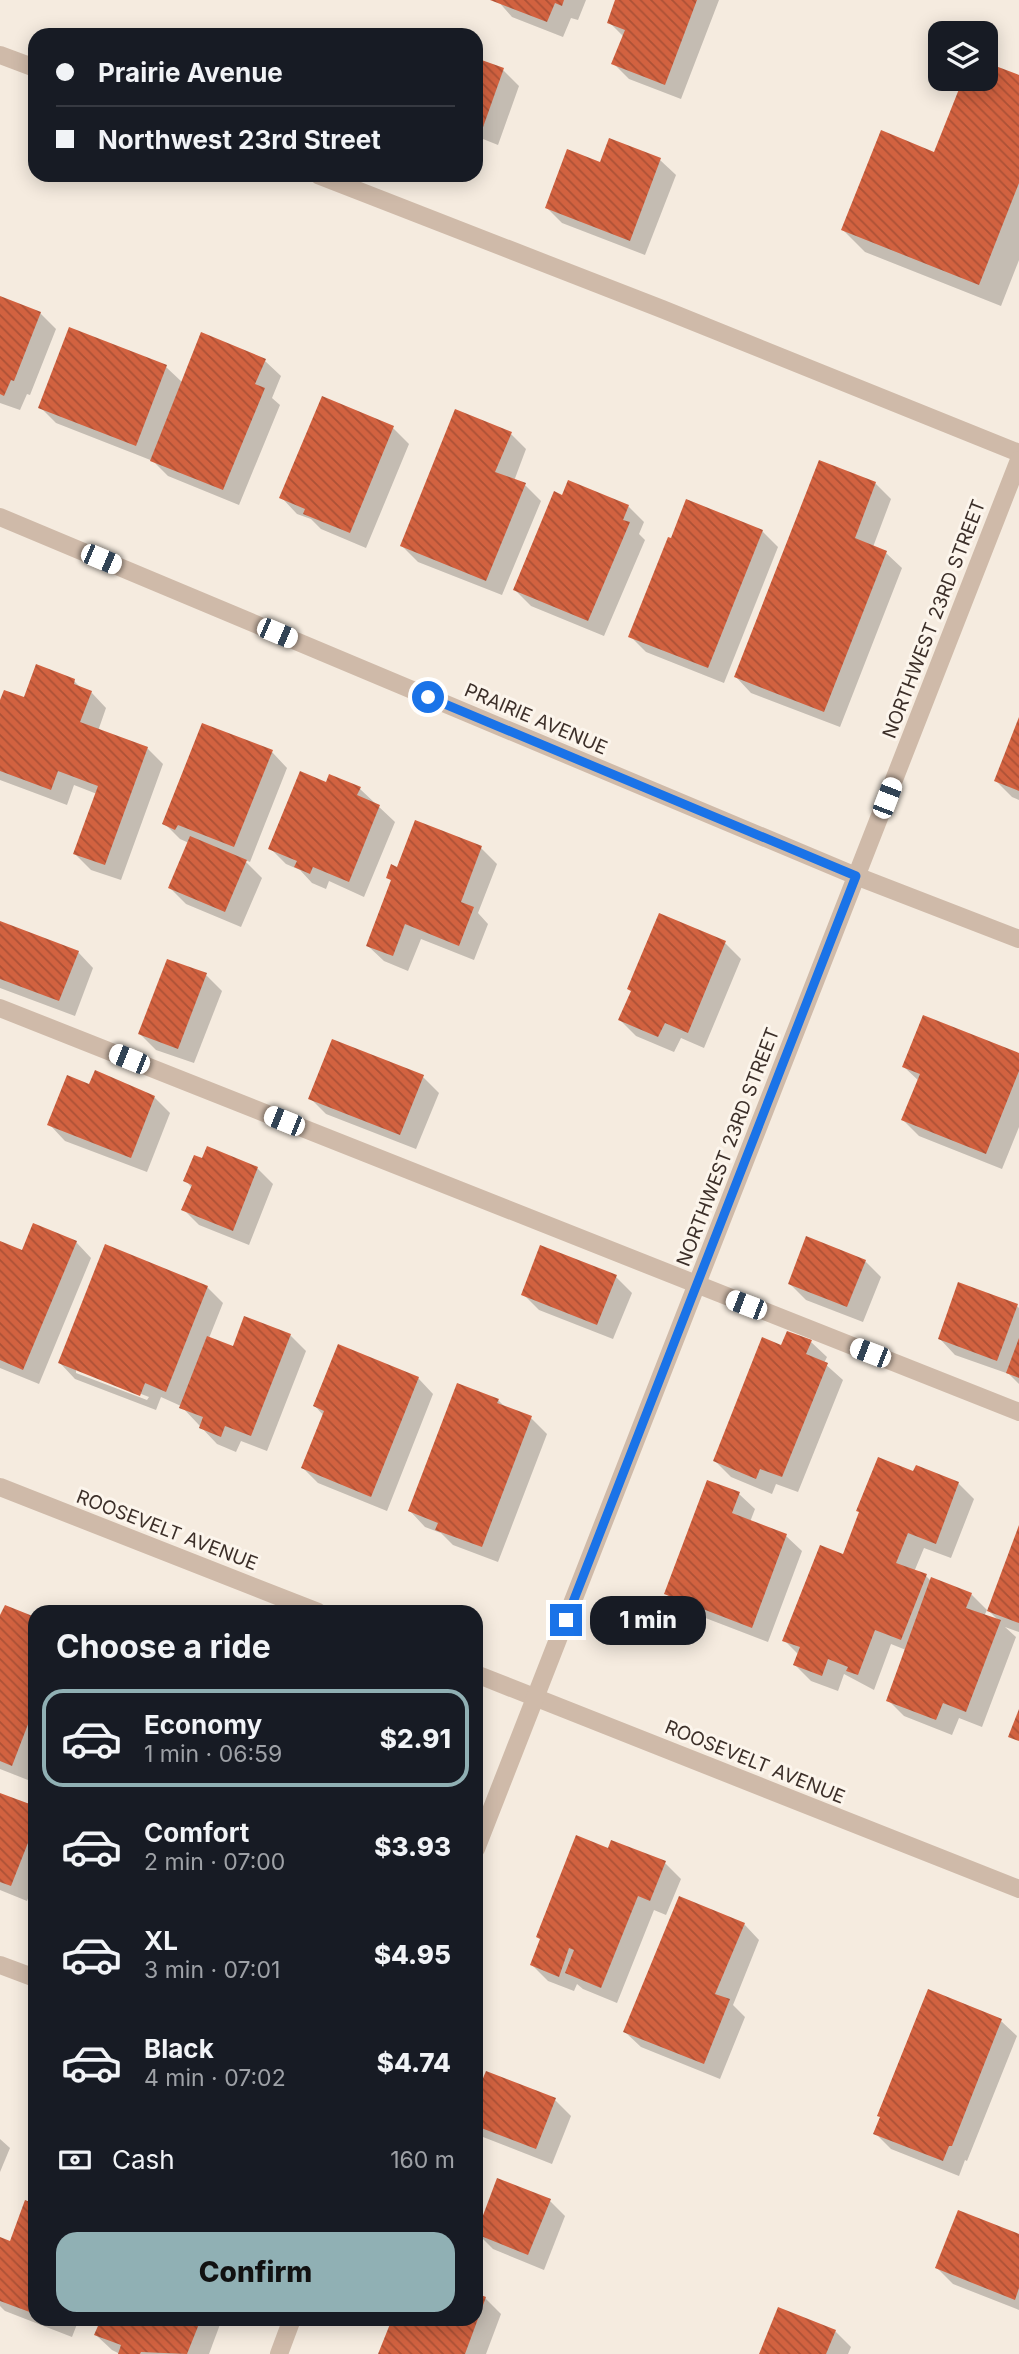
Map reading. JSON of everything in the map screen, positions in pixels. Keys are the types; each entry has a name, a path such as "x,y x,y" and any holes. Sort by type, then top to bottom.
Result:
{"street":[{"path":"0,55 28,65"},
{"path":"336,182 662,309 1019,453"},
{"name":"NORTHWEST 23RD STREET","path":"483,1831 1019,460"},
{"name":"PRAIRIE AVENUE","path":"0,517 856,876 1019,939"},
{"path":"0,1008 1019,1412"},
{"name":"ROOSEVELT AVENUE","path":"0,1487 300,1605"},
{"name":"ROOSEVELT AVENUE","path":"483,1677 1019,1889"},
{"path":"0,1965 28,1975"},
{"path":"279,2354 289,2326"}],"building":[{"path":"490,0 564,0 562,6 555,3 547,22"},
{"path":"615,0 697,0 665,85 611,64 625,30 607,23"},
{"path":"483,60 504,68 483,127"},
{"path":"998,67 1019,75 1019,183 979,285 841,230 881,130 934,152 958,91 998,91"},
{"path":"609,138 661,158 630,241 545,208 567,149 600,162"},
{"path":"0,296 41,312 14,381 11,380 4,396 0,394"},
{"path":"69,327 167,365 136,446 38,408"},
{"path":"201,332 266,359 255,384 265,388 223,490 150,461"},
{"path":"322,396 394,426 350,533 303,514 305,509 279,498"},
{"path":"455,409 512,432 495,472 526,483 486,581 400,546"},
{"path":"819,460 876,482 855,538 887,551 824,712 734,677"},
{"path":"568,480 629,505 623,520 630,522 588,621 513,590 554,491 562,495"},
{"path":"686,499 763,530 708,668 628,637"},
{"path":"36,664 75,679 74,684 92,691 80,722 148,747 105,865 73,854 98,786 58,771 51,790 0,771 0,700 4,690 24,697"},
{"path":"1019,717 1019,791 994,781"},
{"path":"202,723 273,750 234,847 178,825 175,830 162,824"},
{"path":"300,771 326,782 329,774 361,787 357,795 380,805 349,882 313,867 310,874 294,867 297,861 268,849"},
{"path":"415,820 482,846 461,902 474,907 459,946 405,924 393,956 366,946 391,880 386,878 391,864 397,867"},
{"path":"190,836 247,860 225,912 168,888"},
{"path":"659,913 726,941 688,1033 665,1023 658,1037 618,1020 631,991 627,989"},
{"path":"0,921 79,951 59,1001 0,979"},
{"path":"167,959 207,973 178,1049 138,1034"},
{"path":"923,1015 1019,1053 1019,1071 986,1154 901,1120 920,1074 902,1067"},
{"path":"332,1039 424,1075 400,1135 308,1099"},
{"path":"95,1070 155,1096 131,1158 47,1125 67,1075 89,1084"},
{"path":"207,1146 258,1167 233,1231 181,1210 192,1185 183,1181 194,1155 202,1158"},
{"path":"33,1223 77,1241 23,1370 0,1360 0,1241 22,1250"},
{"path":"806,1236 866,1260 847,1307 788,1284"},
{"path":"105,1244 208,1286 166,1392 145,1383 140,1396 58,1363"},
{"path":"540,1245 617,1275 597,1325 521,1295"},
{"path":"958,1282 1018,1304 997,1361 938,1339"},
{"path":"244,1316 291,1334 251,1436 225,1426 221,1437 199,1428 203,1417 179,1408 207,1336 233,1346"},
{"path":"787,1331 812,1340 806,1354 828,1363 782,1477 760,1469 756,1479 713,1461 762,1337 781,1345"},
{"path":"1019,1338 1019,1378 1006,1373"},
{"path":"338,1344 419,1377 371,1497 301,1468 324,1411 313,1406"},
{"path":"457,1383 499,1399 497,1403 532,1416 482,1547 435,1530 438,1523 408,1511"},
{"path":"878,1457 913,1471 916,1465 959,1482 936,1544 908,1533 896,1563 927,1574 901,1640 875,1630 858,1675 846,1671 848,1667 828,1659 822,1676 793,1665 800,1647 782,1641 820,1545 843,1554 859,1512 856,1511"},
{"path":"707,1480 740,1492 732,1513 787,1534 752,1628 664,1594"},
{"path":"1019,1525 1019,1623 987,1611"},
{"path":"931,1577 972,1593 966,1608 1001,1620 966,1712 943,1703 936,1720 886,1701"},
{"path":"5,1605 28,1614 28,1724 12,1766 0,1761 0,1615"},
{"path":"1019,1709 1019,1741 1008,1737"},
{"path":"0,1793 28,1803 28,1843 11,1886 0,1882"},
{"path":"576,1835 608,1848 611,1840 666,1861 650,1901 638,1896 601,1988 565,1973 574,1950 569,1948 559,1977 530,1965 540,1939 536,1937"},
{"path":"679,1896 745,1923 715,1994 730,1999 704,2064 623,2032"},
{"path":"928,1989 1002,2019 952,2146 949,2146 943,2161 873,2134 880,2117 877,2116"},
{"path":"486,2071 556,2098 536,2149 483,2129 483,2078"},
{"path":"497,2178 551,2199 528,2255 483,2237 483,2215"},
{"path":"25,2200 28,2201 28,2311 0,2301 0,2237 10,2241"},
{"path":"958,2210 1019,2234 1019,2288 1015,2300 935,2268"},
{"path":"778,2307 836,2330 826,2354 759,2354"},
{"path":"98,2326 198,2326 187,2354 118,2354 121,2345 94,2335"},
{"path":"389,2326 475,2326 465,2354 378,2354"}],"route":[{"path":"428,697 856,876 566,1620"}]}
